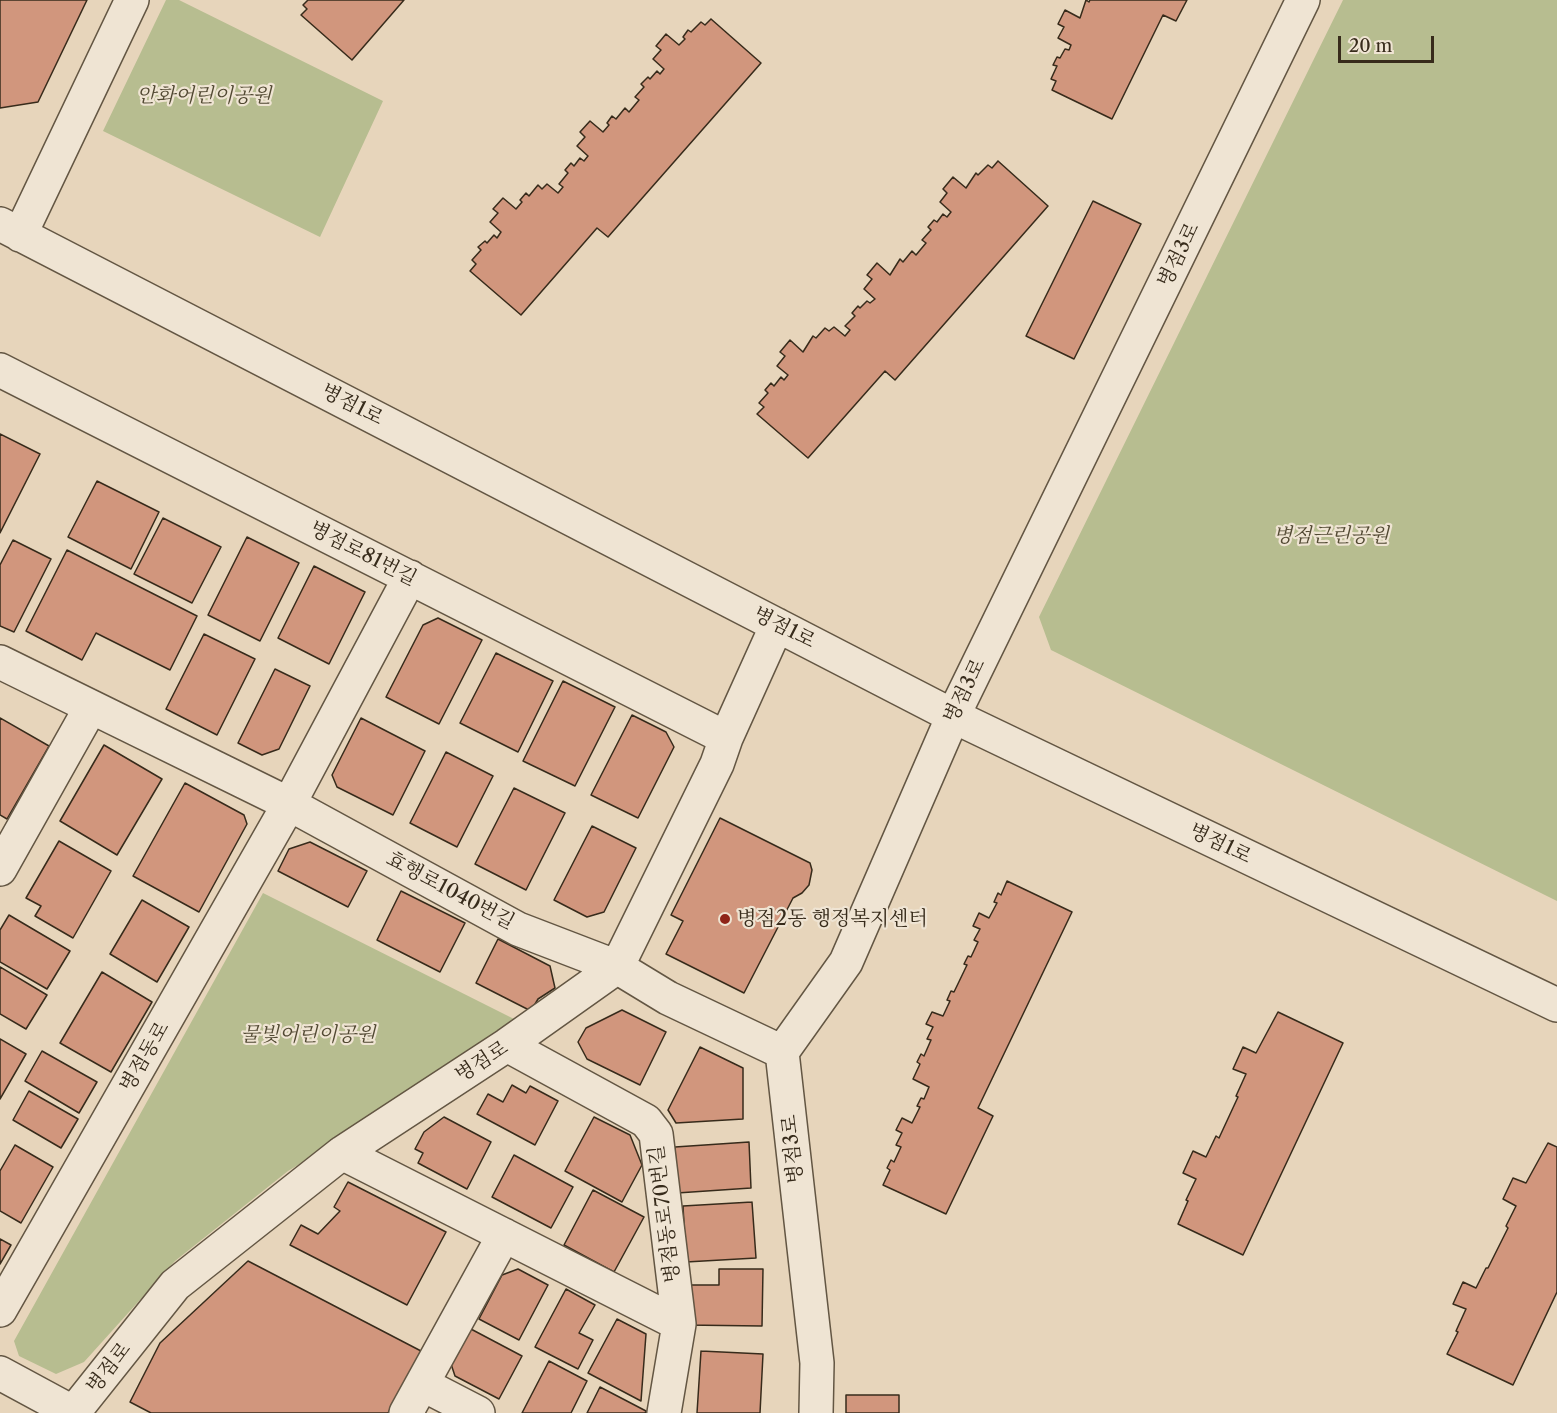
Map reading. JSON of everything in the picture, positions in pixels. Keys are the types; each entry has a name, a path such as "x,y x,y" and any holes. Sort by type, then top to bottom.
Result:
{"street":[{"name":"병점1로","path":"132,0 10,229 953,716 1557,1005"},
{"name":"병점3로","path":"816,1413 817,1363 782,1052 846,962 953,716 1304,0"},
{"name":"병점로81번길","path":"0,370 726,738"},
{"path":"289,804 410,577"},
{"name":"병점로","path":"74,1413 175,1285 342,1153 507,1045 617,967 717,764 726,738 777,625"},
{"name":"효행로1040번길","path":"0,662 289,804 518,929 617,967 668,998 782,1052"},
{"path":"0,869 91,707"},
{"name":"병점동로","path":"0,1310 289,804"},
{"name":"병점동로70번길","path":"507,1045 646,1122 656,1134 679,1323 664,1413"},
{"name":"병점동로70번길","path":"342,1153 679,1323"},
{"path":"406,1413 504,1235"},
{"path":"0,1373 74,1413"},
{"path":"422,1384 478,1413"}],"green space":[{"name":"안화어린이공원","path":"166,0 179,0 383,101 320,237 103,131"},
{"name":"병점근린공원","path":"1343,0 1557,0 1557,901 1051,650 1039,617"},
{"name":"물빛어린이공원","path":"263,893 516,1020 510,1037 288,1171 175,1261 84,1362 56,1374 19,1356 14,1341"}],"building":[{"path":"0,0 87,0 38,102 0,108"},
{"path":"308,0 404,0 352,60 301,15 307,9 303,5"},
{"path":"1086,0 1089,2 1090,0 1187,0 1176,21 1163,15 1112,119 1052,90 1056,81 1051,79 1057,66 1053,65 1057,57 1060,58 1065,49 1069,50 1071,45 1058,38 1064,27 1058,24 1065,10 1080,18"},
{"path":"711,19 761,63 608,237 597,228 521,315 470,271 476,264 472,260 481,250 478,247 485,241 487,243 494,235 497,238 501,232 490,222 498,213 493,209 503,198 516,209 526,193 529,196 538,185 542,189 547,184 558,193 563,187 559,184 568,173 565,170 571,163 574,166 580,158 584,161 588,156 577,146 585,137 580,132 590,121 603,132 612,116 616,119 625,108 629,112 639,100 635,97 644,87 641,84 657,71 660,74 664,69 653,59 661,50 656,46 666,34 679,45 685,39 683,37 688,30 691,32 701,22 705,25"},
{"path":"998,161 1048,206 895,380 885,371 808,458 757,414 764,407 759,403 768,393 765,390 771,383 774,386 781,377 784,380 788,375 777,366 785,356 780,352 790,340 803,352 813,336 816,338 825,328 829,331 834,327 845,336 850,330 845,326 855,316 852,313 858,306 860,308 867,301 870,303 875,299 864,289 872,279 867,275 877,263 890,275 900,259 903,262 912,251 916,255 926,243 922,240 931,230 928,227 934,220 937,222 943,214 947,217 951,212 940,202 947,193 943,189 953,177 966,188 976,173 978,175 988,165 992,168"},
{"path":"1093,201 1141,224 1074,359 1026,336"},
{"path":"0,434 40,454 0,533"},
{"path":"97,481 159,512 131,569 68,537"},
{"path":"163,518 221,547 192,603 134,574"},
{"path":"247,537 299,563 260,641 208,615"},
{"path":"13,540 51,559 14,632 0,626 0,565"},
{"path":"67,550 197,616 170,670 96,633 82,660 26,631"},
{"path":"314,566 365,592 329,664 278,638"},
{"path":"438,618 482,640 439,724 386,697 423,625"},
{"path":"204,634 255,659 217,735 166,709"},
{"path":"496,653 553,681 518,752 460,723"},
{"path":"275,669 310,686 279,749 262,755 238,743"},
{"path":"563,681 615,707 575,786 523,761"},
{"path":"632,715 666,732 674,747 638,818 591,795"},
{"path":"0,718 49,746 7,819 0,815"},
{"path":"361,718 425,751 393,815 337,787 332,775"},
{"path":"104,745 162,779 117,855 60,821"},
{"path":"446,752 493,776 457,847 410,823"},
{"path":"185,783 244,815 247,824 199,912 133,876"},
{"path":"514,788 565,813 526,890 475,864"},
{"path":"720,818 810,863 812,870 809,885 793,898 744,993 666,954 683,921 671,915"},
{"path":"592,826 636,848 604,912 587,917 554,900"},
{"path":"59,841 111,871 73,938 35,916 41,906 26,898"},
{"path":"310,842 367,871 348,907 278,871 289,849"},
{"path":"1007,881 1072,912 978,1108 993,1116 946,1214 883,1185 890,1170 887,1168 891,1160 894,1162 901,1147 896,1145 902,1133 896,1130 902,1118 912,1123 920,1107 917,1106 921,1098 924,1099 929,1087 913,1079 920,1064 917,1062 921,1054 924,1056 931,1040 927,1039 933,1027 926,1024 932,1012 943,1016 950,1001 947,1000 951,991 954,992 967,965 964,964 968,956 971,957 978,942 974,940 980,929 973,926 979,913 989,918 997,903 994,902 998,893 1001,895"},
{"path":"401,891 465,923 440,972 377,940"},
{"path":"142,900 189,927 157,982 110,954"},
{"path":"9,915 70,951 47,989 0,962 0,930"},
{"path":"498,939 550,966 555,988 538,999 531,1011 476,983"},
{"path":"0,967 47,995 26,1029 0,1014"},
{"path":"102,972 152,1002 111,1072 60,1043"},
{"path":"622,1010 666,1032 640,1085 587,1059 578,1042 586,1028"},
{"path":"1278,1012 1343,1043 1243,1255 1178,1224 1196,1179 1183,1173 1193,1151 1206,1157 1216,1136 1219,1138 1246,1074 1233,1069 1243,1047 1256,1053"},
{"path":"0,1039 26,1054 0,1099"},
{"path":"700,1047 743,1068 743,1119 676,1123 668,1110"},
{"path":"42,1051 97,1082 79,1113 25,1081"},
{"path":"512,1085 526,1093 530,1086 558,1101 535,1145 477,1114 488,1094 503,1102"},
{"path":"29,1091 78,1119 61,1148 13,1120"},
{"path":"444,1117 491,1142 467,1189 418,1163 423,1153 415,1149 424,1132"},
{"path":"594,1117 630,1135 642,1165 622,1202 565,1171"},
{"path":"749,1142 751,1188 677,1193 675,1147"},
{"path":"1548,1143 1557,1147 1557,1292 1513,1385 1447,1354 1466,1309 1453,1304 1463,1282 1476,1288 1508,1228 1506,1226 1516,1206 1503,1199 1513,1178 1526,1183"},
{"path":"15,1145 53,1167 21,1223 0,1211 0,1171"},
{"path":"514,1155 573,1187 551,1228 492,1197"},
{"path":"348,1182 446,1232 407,1305 290,1245 301,1225 318,1234 340,1211 334,1207"},
{"path":"593,1190 644,1217 614,1272 564,1245"},
{"path":"752,1202 756,1258 686,1262 683,1206"},
{"path":"0,1239 11,1245 0,1264"},
{"path":"248,1261 421,1351 388,1413 151,1413 130,1402 160,1343"},
{"path":"518,1269 548,1285 519,1340 479,1319 502,1275"},
{"path":"719,1269 763,1269 762,1326 685,1325 685,1285 719,1285"},
{"path":"566,1289 595,1305 579,1333 593,1340 578,1369 535,1347"},
{"path":"617,1319 646,1334 641,1401 588,1373"},
{"path":"469,1328 522,1356 499,1399 455,1376 451,1364"},
{"path":"701,1351 763,1354 760,1413 697,1413"},
{"path":"549,1361 587,1381 571,1413 522,1413"},
{"path":"600,1387 646,1411 645,1413 587,1413"},
{"path":"846,1395 899,1395 899,1413 846,1413"}],"place":[{"name":"병점2동 행정복지센터","path":"725,919"}]}
